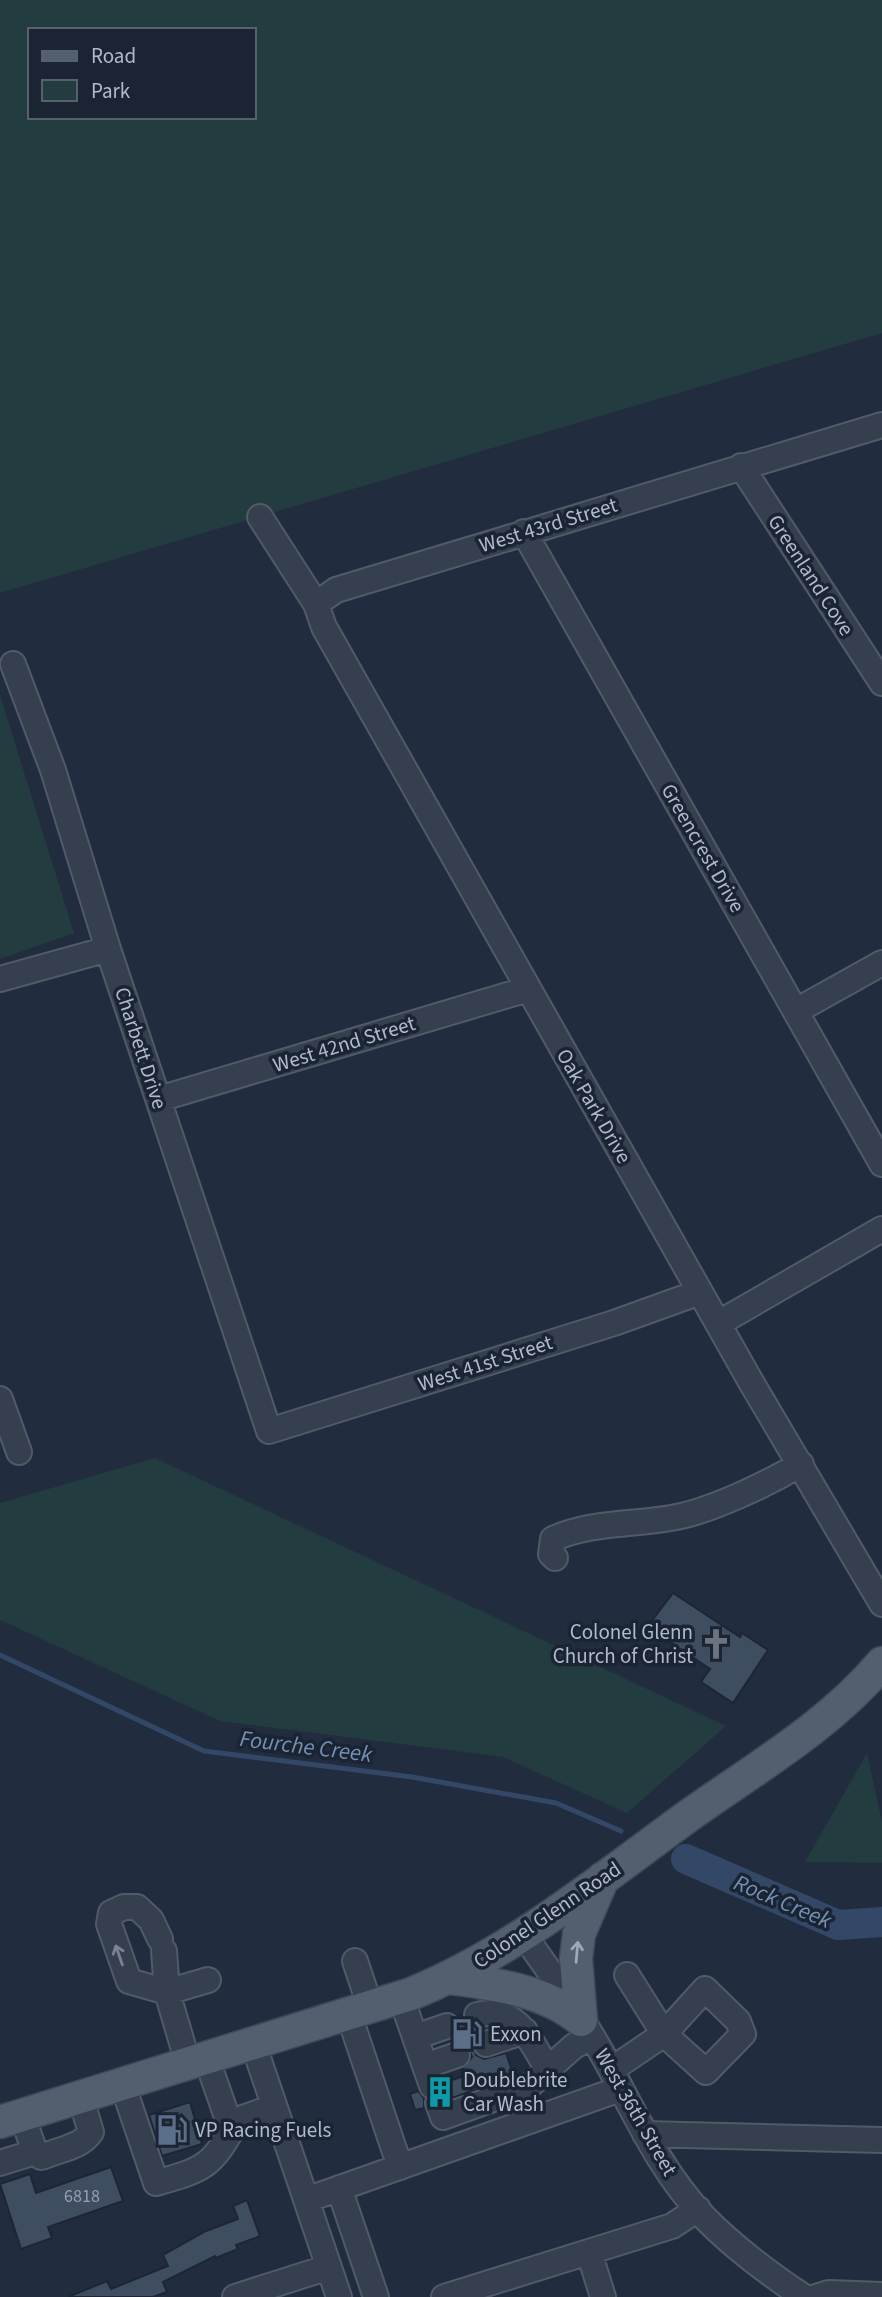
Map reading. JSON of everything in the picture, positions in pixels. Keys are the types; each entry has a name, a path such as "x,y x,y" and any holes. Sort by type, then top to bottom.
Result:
{"main road":[{"name":"Colonel Glenn Road","path":"11,2119 401,1997 449,1978 505,1948 732,1785 857,1693 882,1663"},
{"path":"587,2028 576,1959 579,1934 603,1877"},
{"path":"449,1978 539,1995 567,2008 587,2028"}],"street":[{"name":"West 43rd Street","path":"316,604 336,590 882,425"},
{"name":"Greenland Cove","path":"741,466 882,683"},
{"path":"260,517 316,604"},
{"name":"Greencrest Drive","path":"524,532 882,1164"},
{"name":"Oak Park Drive","path":"316,604 324,626 528,989 882,1604"},
{"name":"Charbett Drive","path":"13,664 52,770 108,949 270,1431"},
{"path":"0,979 108,949"},
{"path":"796,1011 882,963"},
{"name":"West 42nd Street","path":"159,1099 528,989"},
{"path":"719,1322 882,1229"},
{"name":"West 41st Street","path":"270,1431 614,1323 700,1292"},
{"path":"0,1399 19,1452"},
{"path":"555,1558 551,1554 553,1539 570,1531 673,1518 720,1503 801,1464"},
{"name":"West 36th Street","path":"523,1934 587,2028 645,2134 698,2209 757,2264 804,2297"},
{"path":"208,1980 161,1954 197,2060 232,2131"},
{"path":"355,1961 359,2009 400,2167"},
{"path":"306,2200 400,2167 615,2080 664,2034 627,1975"},
{"path":"401,1997 443,2117 529,2086 574,2046 587,2028"},
{"path":"481,2030 518,2025 548,2070"},
{"path":"426,2068 452,2040"},
{"path":"253,2043 339,2297"},
{"path":"122,2083 156,2183 200,2170 215,2156 237,2120 274,2107"},
{"path":"11,2119 35,2152 41,2157 47,2155 82,2142 89,2136 91,2132 80,2096"},
{"path":"645,2134 882,2140"},
{"path":"0,2163 35,2152"},
{"path":"339,2189 376,2297"},
{"path":"444,2297 672,2226 698,2209"},
{"path":"589,2252 603,2297"},
{"path":"235,2297 329,2267"},
{"path":"817,2297 829,2293 882,2295"}],"green space":[{"path":"0,0 882,0 882,333 0,593"},
{"path":"0,695 74,933 0,959"},
{"path":"155,1458 726,1726 627,1813 503,1757 220,1721 0,1620 0,1503"},
{"path":"867,1753 882,1822 882,1863 805,1862"}],"building":[{"name":"Colonel Glenn Church of Christ","path":"673,1593 740,1637 742,1633 768,1650 733,1703 701,1682 710,1669 647,1627"},
{"path":"462,2014 466,2024 481,2030 472,2040 476,2055 484,2059 506,2053 514,2076 452,2098 446,2091 446,2082 464,2076 462,2069 472,2057 467,2044 452,2040 461,2029 458,2016"},
{"path":"418,2091 424,2098 424,2108 415,2110 410,2094"},
{"name":"VP Racing Fuels","path":"190,2102 202,2144 162,2156 149,2115"},
{"path":"111,2167 123,2201 48,2227 52,2238 21,2249 0,2184 30,2174 36,2193"},
{"path":"247,2200 260,2236 236,2245 238,2249 216,2258 215,2256 163,2282 167,2292 153,2297 68,2297 107,2281 111,2289 168,2266 163,2255 206,2231 238,2219 233,2206"}],"waterway":[{"name":"Fourche Creek","path":"0,1655 204,1751 412,1777 556,1803 621,1831"},
{"name":"Rock Creek","path":"686,1859 838,1925 882,1922"}],"tunnel":[{"path":"452,2039 481,2029"}],"place":[{"name":"Colonel Glenn Church of Christ","path":"716,1644"},
{"name":"Exxon","path":"467,2034"},
{"name":"Doublebrite Car Wash","path":"440,2092"},
{"name":"VP Racing Fuels","path":"172,2130"}]}
